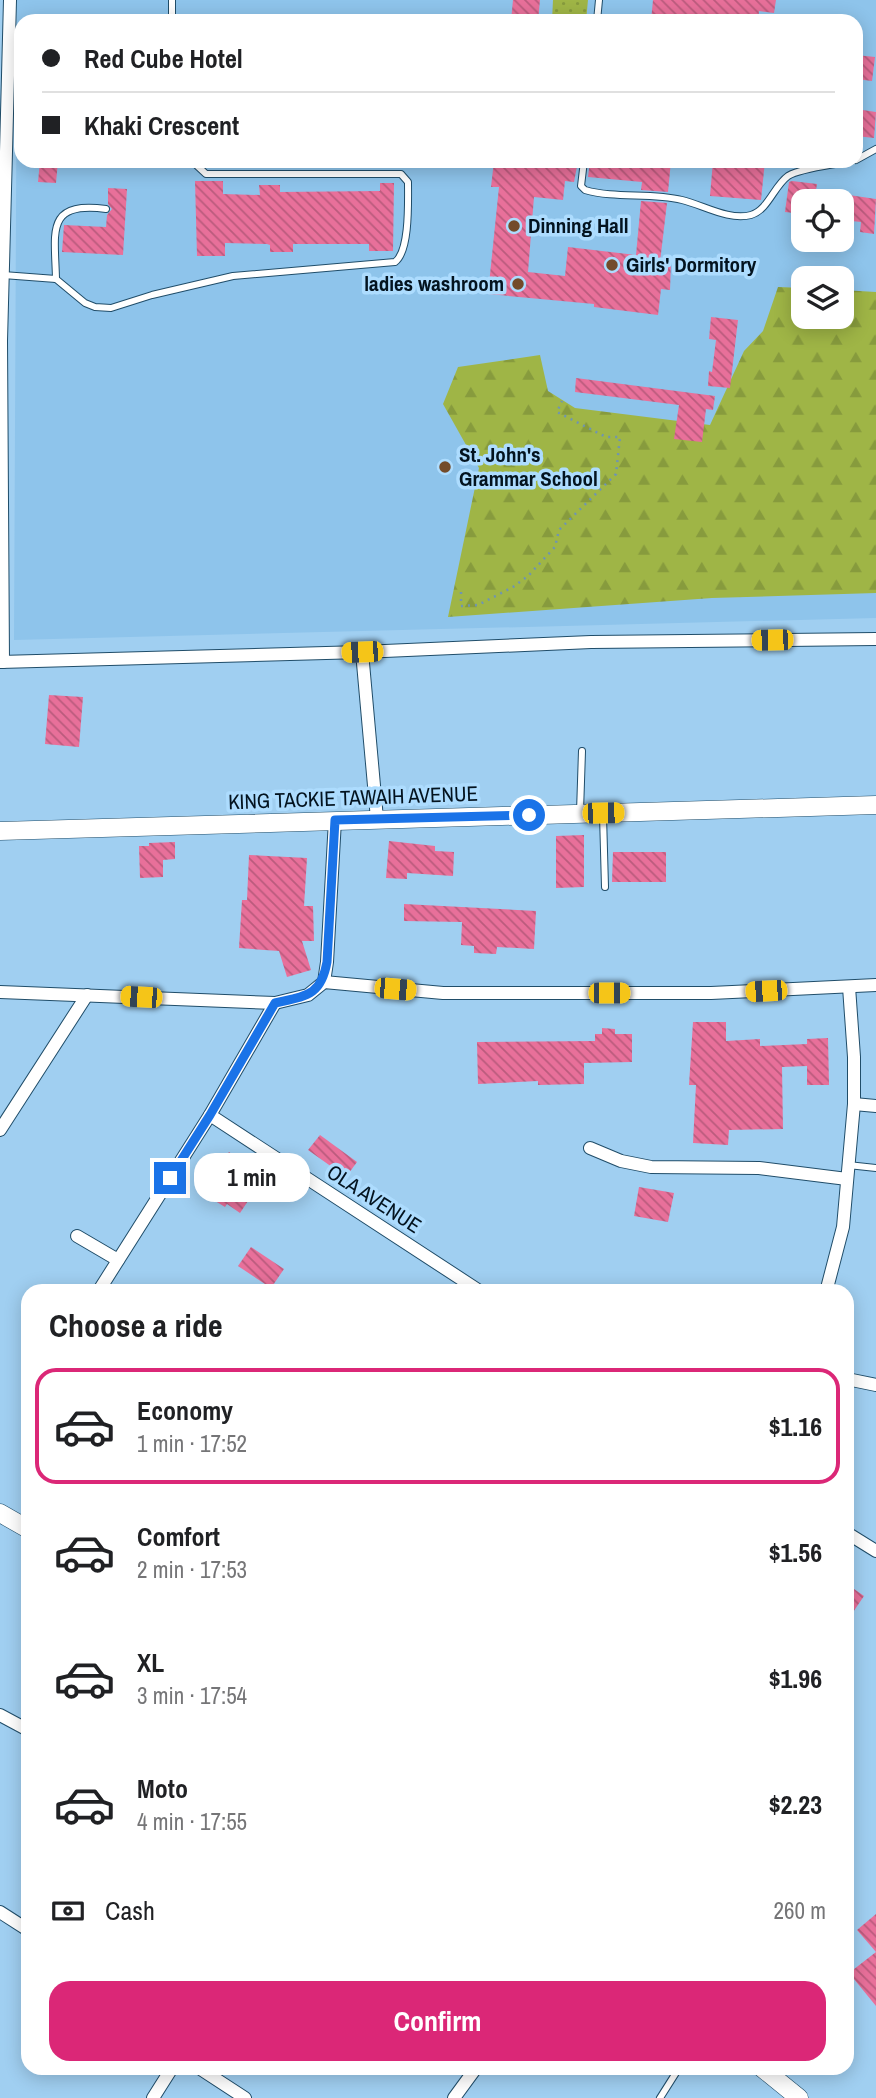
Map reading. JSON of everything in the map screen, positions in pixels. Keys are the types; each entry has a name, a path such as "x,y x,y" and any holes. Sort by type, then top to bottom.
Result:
{"street":[{"path":"10,0 3,169 1,662 362,652 591,642 876,639"},
{"path":"362,652 377,819"},
{"name":"KING TACKIE TAWAIH AVENUE","path":"0,831 876,806"},
{"path":"324,982 335,820"},
{"path":"0,992 275,1003 307,995 324,982 443,993 711,993 876,985"},
{"path":"828,1284 843,1227 854,1104 855,1057 849,987"},
{"path":"0,1130 87,995"},
{"path":"103,1284 210,1115 275,1003"},
{"path":"854,1104 876,1106"},
{"name":"OLA AVENUE","path":"210,1115 469,1284"},
{"path":"590,1148 621,1161 650,1167 759,1168 847,1179"},
{"path":"77,1236 118,1260"},
{"path":"854,1380 876,1385"},
{"path":"0,1513 21,1525"},
{"path":"854,1537 876,1551"},
{"path":"0,1715 21,1726"},
{"path":"0,1912 21,1926"},
{"path":"153,2098 168,2075"},
{"path":"210,2075 245,2098"},
{"path":"454,2098 472,2075"},
{"path":"774,2075 799,2098"}],"lane":[{"path":"3,275 56,279 85,303 111,308 152,295 233,276 396,262 402,255 407,225 408,182 401,174 206,174 200,168"},
{"path":"583,168 581,186 585,190 679,199 729,215 744,216 758,211 786,177 814,168"},
{"path":"56,279 59,219 64,212 75,207 106,209"},
{"path":"580,814 582,751"},
{"path":"603,813 606,887"},
{"path":"848,1165 876,1168"},
{"path":"660,2098 675,2075"}],"path":[{"path":"461,592 461,606 478,605 528,576 555,547 559,530 615,474 620,437 606,437 557,412 562,401"}],"shaded area":[{"name":"St. John's Grammar School","path":"17,0 876,0 876,618 14,640 16,168 863,168 863,14 17,14"}],"green space":[{"path":"553,0 588,0 587,14 552,14"},
{"path":"778,287 791,288 791,329 854,329 854,291 876,292 876,593 712,598 448,617 479,468 443,404 458,367 540,355 548,391 575,408 710,425 744,351 763,331"}],"building":[{"path":"513,0 540,0 539,14 512,14"},
{"path":"653,0 776,0 774,13 759,11 759,14 652,14"},
{"path":"863,56 875,57 872,81 863,80"},
{"path":"863,110 876,112 874,138 863,137"},
{"path":"39,168 57,168 56,183 38,182"},
{"path":"493,168 577,168 574,182 565,181 563,200 534,197 528,272 565,276 568,247 636,255 641,201 667,203 660,262 671,262 670,290 661,289 658,315 594,307 594,304 488,294 499,187 491,187"},
{"path":"589,168 670,168 668,192 641,190 642,182 588,177"},
{"path":"712,168 764,168 761,200 710,196"},
{"path":"195,181 223,181 223,194 260,195 259,185 280,185 280,192 380,191 380,183 394,183 393,251 369,251 369,244 293,244 293,252 270,252 270,245 267,244 225,243 225,256 197,256"},
{"path":"789,182 817,184 816,189 791,189 791,213 785,212"},
{"path":"108,188 127,189 123,255 62,252 64,225 106,227 107,215 112,209 108,204"},
{"path":"854,196 876,199 874,234 860,232 861,222 854,221"},
{"path":"711,317 738,320 730,388 708,386 716,340 709,339"},
{"path":"576,378 715,396 713,410 706,409 702,442 674,439 679,405 575,392"},
{"path":"49,695 83,697 79,747 45,744"},
{"path":"256,793 257,810 230,811 229,794"},
{"path":"584,835 584,887 556,888 556,836"},
{"path":"389,841 435,846 435,851 454,852 453,876 407,873 407,879 386,878"},
{"path":"175,842 175,859 163,860 163,877 140,878 139,846"},
{"path":"613,852 666,852 666,882 612,882"},
{"path":"249,855 307,858 304,906 313,906 314,941 302,941 311,970 287,977 279,951 239,948 242,900 247,900"},
{"path":"404,904 536,911 534,949 497,947 496,954 474,953 474,946 461,945 462,922 404,921"},
{"path":"693,1022 726,1022 726,1041 760,1039 760,1046 807,1044 807,1039 828,1038 829,1085 807,1085 807,1066 782,1067 783,1129 729,1130 728,1145 693,1143 696,1085 689,1085"},
{"path":"602,1028 615,1029 615,1034 632,1034 632,1062 584,1063 584,1084 538,1085 538,1081 478,1084 477,1042 595,1041 595,1034 602,1034"},
{"path":"320,1135 357,1162 346,1177 308,1150"},
{"path":"229,1152 252,1168 263,1160 267,1162 259,1174 264,1177 240,1213 207,1196 211,1190 206,1186"},
{"path":"639,1187 674,1193 668,1222 634,1216"},
{"path":"251,1247 284,1269 274,1284 265,1284 238,1266"},
{"path":"854,1589 864,1596 854,1611"},
{"path":"876,1914 876,1952 857,1930"},
{"path":"876,1952 876,2006 854,1979 854,1969"}],"place":[{"name":"Dinning Hall","path":"514,226"},
{"name":"Girls' Dormitory","path":"612,265"},
{"name":"ladies washroom","path":"518,284"},
{"name":"St. John's Grammar School","path":"445,467"}],"route":[{"path":"170,1178 275,1003 307,995 324,982 335,820 529,815"}]}
